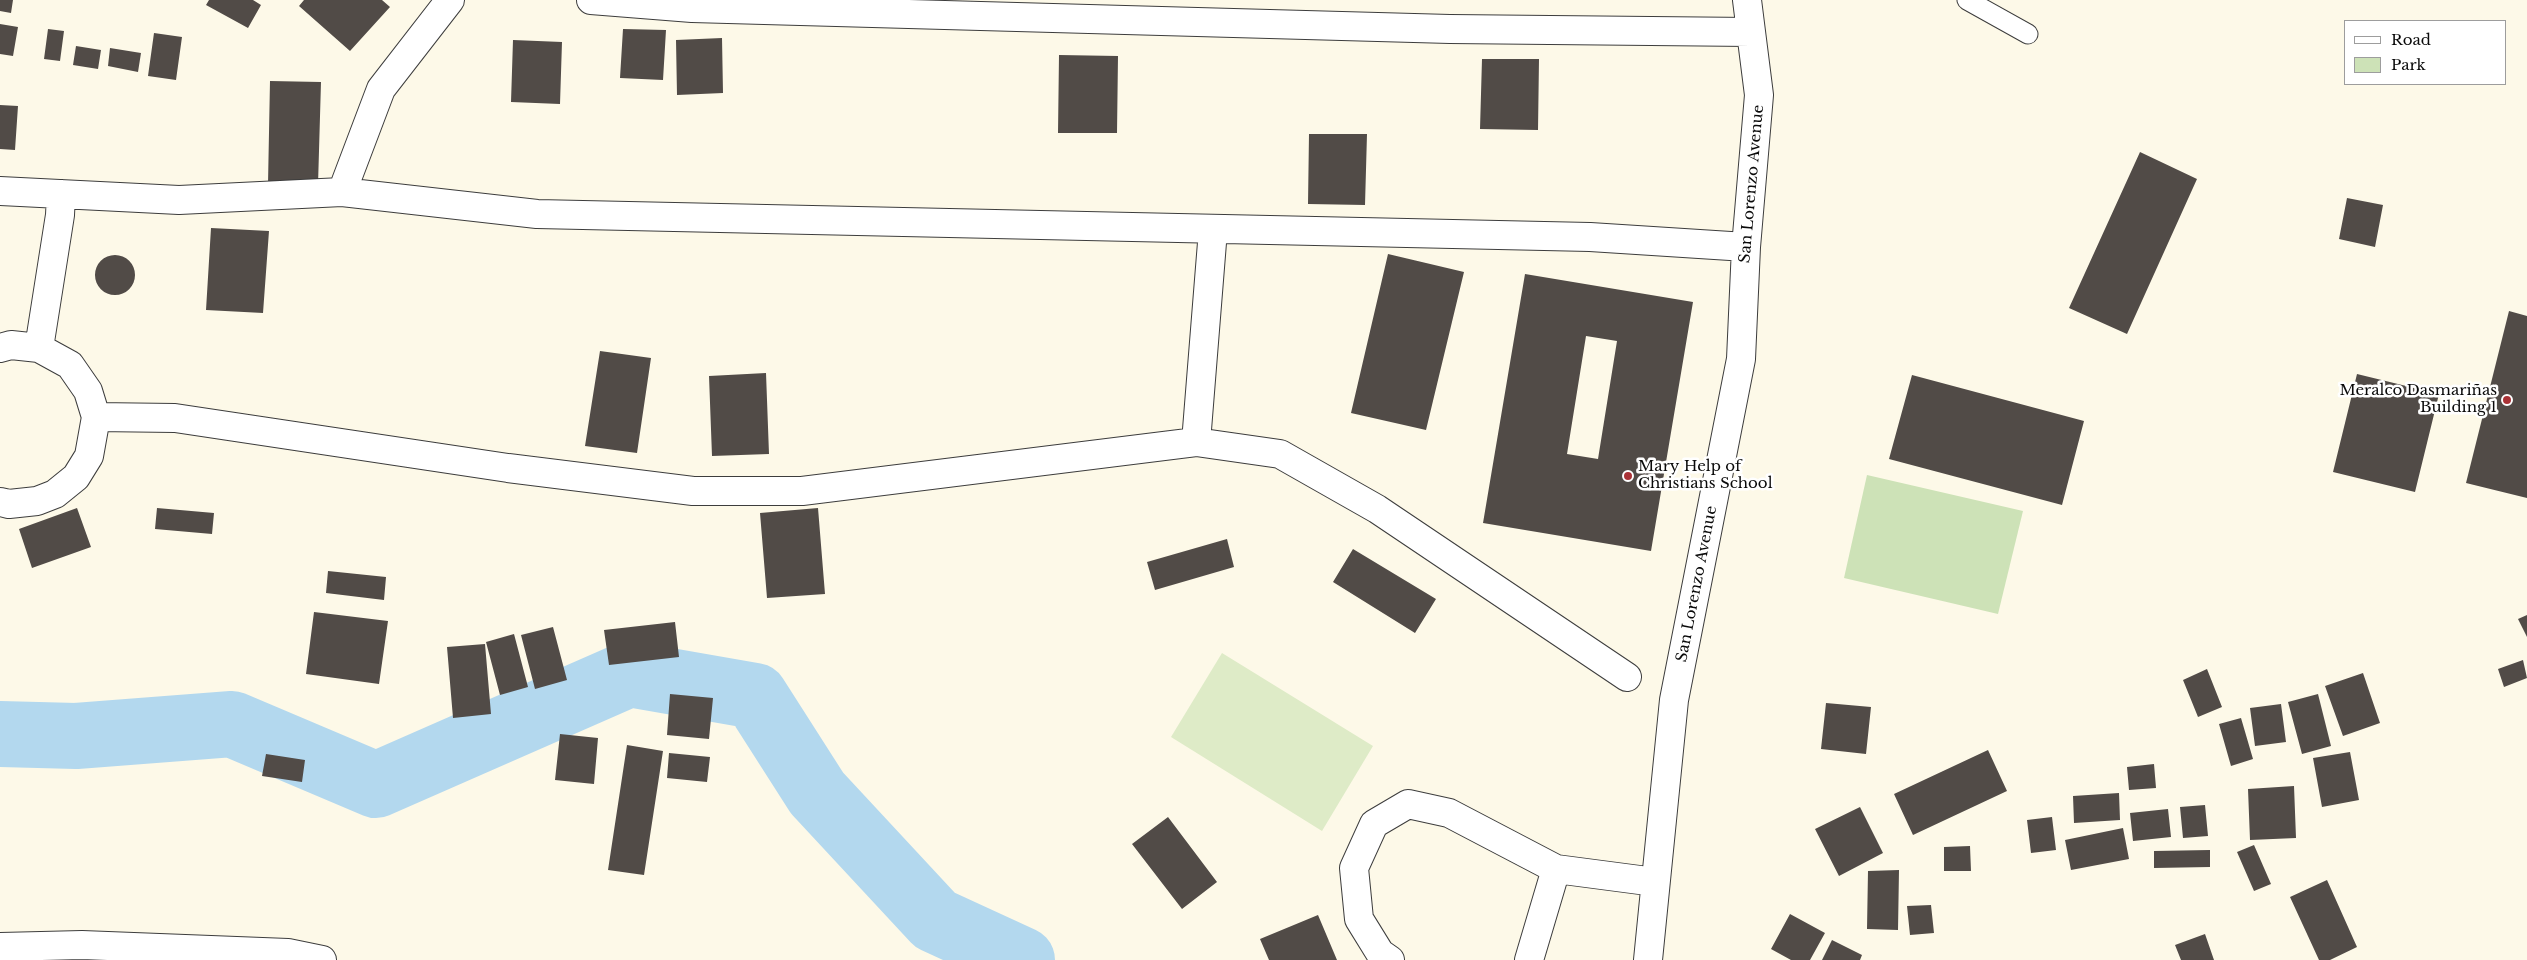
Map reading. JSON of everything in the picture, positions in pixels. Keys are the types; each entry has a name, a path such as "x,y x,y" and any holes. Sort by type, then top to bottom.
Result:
{"street":[{"path":"342,192 381,89 450,0"},
{"path":"590,0 722,9 1450,28 1751,32"},
{"name":"San Lorenzo Avenue","path":"1648,960 1674,700 1741,359 1746,247 1759,95 1747,0"},
{"path":"0,191 179,200 342,192 537,214 1590,237 1746,247"},
{"path":"39,348 60,215 61,194"},
{"path":"1196,442 1213,230"},
{"path":"0,348 11,345 39,348 70,365 88,391 96,417 89,456 76,477 55,494 37,501 9,504 0,502"},
{"path":"96,417 175,418 508,468 693,492 802,491 1196,442 1280,454 1377,509 1627,678"},
{"path":"1390,960 1380,953 1359,919 1354,868 1374,824 1408,804 1449,813 1556,869 1655,882"},
{"path":"1529,960 1556,869"},
{"path":"0,947 81,952 288,953 322,960"}],"lane":[{"path":"1966,0 2028,34"}],"green space":[{"path":"1867,475 2023,511 1998,614 1844,578"},
{"path":"1222,653 1373,746 1322,831 1171,737"}],"building":[{"path":"0,0 13,0 11,13 0,11"},
{"path":"209,0 253,0 261,5 248,28 206,5"},
{"path":"304,0 382,0 390,7 350,51 299,6"},
{"path":"0,24 18,27 13,56 0,54"},
{"path":"48,29 64,31 60,61 44,59"},
{"path":"623,29 666,30 663,80 620,78"},
{"path":"154,33 182,37 176,80 148,76"},
{"path":"722,38 723,93 677,95 676,40"},
{"path":"513,40 562,42 560,104 511,102"},
{"path":"76,46 101,50 98,69 73,65"},
{"path":"110,48 141,53 138,72 108,66"},
{"path":"1059,55 1118,56 1117,133 1058,133"},
{"path":"1482,59 1539,59 1538,130 1480,129"},
{"path":"270,81 321,82 318,185 268,184"},
{"path":"0,105 18,106 15,150 0,149"},
{"path":"1309,134 1367,134 1365,205 1308,204"},
{"path":"2140,152 2197,179 2127,334 2069,308"},
{"path":"2347,198 2383,205 2375,247 2339,239"},
{"path":"211,228 269,231 263,313 206,310"},
{"path":"1388,254 1464,272 1426,430 1351,413"},
{"path":"119,255 126,258 132,264 135,275 134,283 126,292 119,295 111,295 104,292 96,283 95,271 98,264 107,256"},
{"path":"1525,274 1693,302 1651,551 1483,523","holes":["1586,336 1617,341 1598,459 1567,454"]},
{"name":"Meralco Dasmariñas Building 1","path":"2509,311 2527,316 2527,498 2466,483"},
{"path":"600,351 651,358 637,453 585,446"},
{"path":"766,373 769,454 712,456 709,376"},
{"path":"2357,374 2439,394 2415,492 2333,472"},
{"path":"1912,375 2084,421 2062,505 1889,459"},
{"path":"77,508 91,547 32,568 19,529"},
{"path":"157,508 214,513 212,534 155,529"},
{"path":"818,508 825,594 767,598 760,513"},
{"path":"1227,539 1234,567 1155,590 1147,562"},
{"path":"1353,549 1436,599 1415,633 1333,582"},
{"path":"328,571 386,577 384,600 326,593"},
{"path":"314,612 388,621 379,684 306,674"},
{"path":"2527,615 2527,637 2518,619"},
{"path":"675,622 679,657 609,665 604,630"},
{"path":"553,627 567,680 535,689 521,635"},
{"path":"514,634 528,687 500,695 486,642"},
{"path":"485,644 491,714 453,718 447,647"},
{"path":"2523,660 2527,678 2504,687 2498,669"},
{"path":"2207,669 2222,707 2198,717 2183,680"},
{"path":"2363,673 2380,723 2343,736 2325,686"},
{"path":"670,694 713,698 709,739 667,735"},
{"path":"2318,694 2331,746 2302,754 2288,702"},
{"path":"1826,703 1871,707 1866,754 1821,749"},
{"path":"2281,704 2286,742 2255,746 2250,708"},
{"path":"2241,718 2253,759 2231,766 2219,724"},
{"path":"560,734 598,738 594,784 555,780"},
{"path":"627,745 663,751 644,875 608,870"},
{"path":"1988,750 2007,791 1913,835 1894,794"},
{"path":"2350,752 2359,800 2322,807 2313,758"},
{"path":"669,753 710,757 707,782 667,778"},
{"path":"266,754 305,760 302,782 262,776"},
{"path":"2154,764 2156,788 2129,790 2127,767"},
{"path":"2294,786 2296,838 2250,840 2248,789"},
{"path":"2119,793 2120,820 2074,823 2073,796"},
{"path":"2205,805 2208,836 2183,838 2180,807"},
{"path":"1860,807 1883,853 1839,876 1815,829"},
{"path":"2168,809 2171,837 2133,841 2130,813"},
{"path":"1168,817 1217,882 1182,909 1132,844"},
{"path":"2052,817 2056,850 2031,853 2027,820"},
{"path":"2123,828 2129,859 2071,870 2065,840"},
{"path":"2254,845 2271,884 2254,891 2237,852"},
{"path":"1970,846 1971,871 1944,871 1944,847"},
{"path":"2210,850 2210,867 2154,868 2154,851"},
{"path":"1899,870 1898,930 1867,929 1868,871"},
{"path":"2327,880 2357,947 2330,960 2319,960 2290,897"},
{"path":"1931,905 1934,933 1910,935 1907,906"},
{"path":"1790,914 1825,933 1810,960 1791,960 1771,949"},
{"path":"1318,915 1337,960 1269,960 1260,939"},
{"path":"2205,934 2214,960 2181,960 2175,945"},
{"path":"1832,940 1862,955 1860,960 1822,960"}],"waterway":[{"path":"0,734 76,736 232,724 376,785 629,674 755,696 817,793 935,920 1022,960"}],"place":[{"name":"Meralco Dasmariñas Building 1","path":"2507,400"},
{"name":"Mary Help of Christians School","path":"1628,476"}]}
